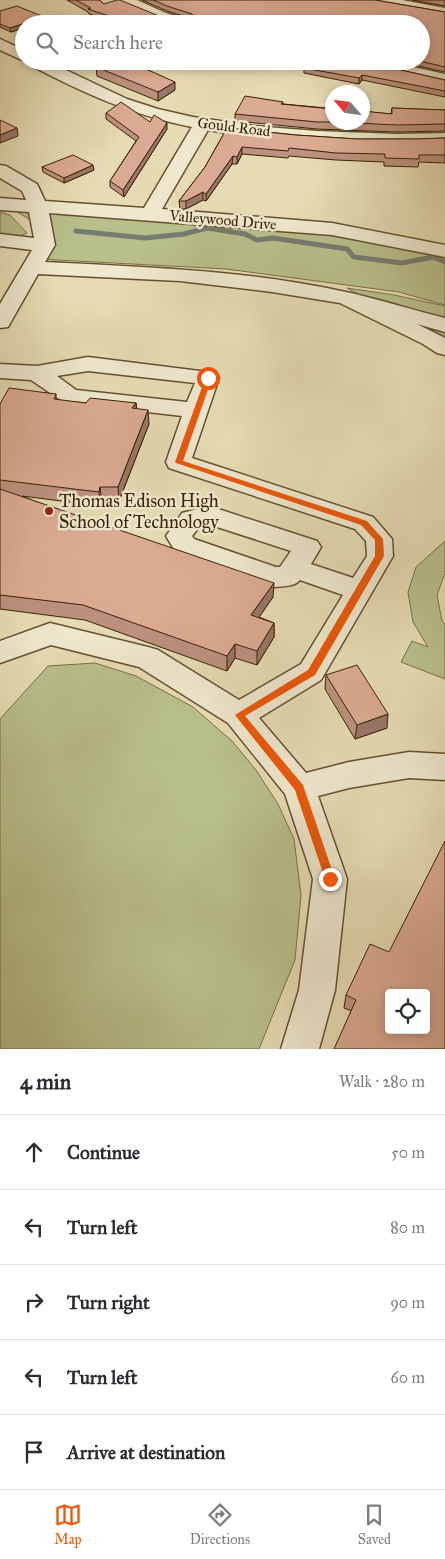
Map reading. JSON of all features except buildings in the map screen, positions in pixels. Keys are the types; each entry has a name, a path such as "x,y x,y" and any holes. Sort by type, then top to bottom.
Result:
{"street":[{"path":"125,0 159,15"},
{"path":"378,0 445,12"},
{"path":"0,44 15,52"},
{"name":"Gould Road","path":"52,70 101,95 151,112 202,125 285,134 380,140 445,138"},
{"path":"404,70 445,79"},
{"path":"150,214 202,125"},
{"path":"0,170 30,188 38,206 45,245 0,322"},
{"path":"1,203 29,219 45,245"},
{"name":"Valleywood Drive","path":"1,203 332,229 445,251"},
{"path":"0,240 45,245"},
{"path":"32,268 180,276 272,286 345,298 445,325"},
{"path":"345,298 431,339 445,348"},
{"path":"0,371 37,373 88,364 208,378 178,462 364,523 379,539 380,556 311,672 239,715"},
{"path":"37,373 70,396 196,410"},
{"path":"294,568 360,590"},
{"path":"0,652 50,634 148,658 239,715 299,788 330,879 317,990 300,1049"},
{"path":"299,788 349,775 409,765 445,767"}],"green space":[{"path":"4,204 332,229 445,251 445,305 399,292 226,269 38,259 45,245 29,219"},
{"path":"0,212 10,215 27,233 17,237 0,235"},
{"path":"347,288 394,295 445,306 445,342"},
{"path":"445,541 445,573 437,595 442,621 445,624 445,679 401,662 412,641 428,647 413,622 408,592 416,567"},
{"path":"95,663 136,676 193,707 232,741 256,770 278,804 294,839 301,895 295,960 259,1049 0,1049 0,719 48,666"}],"waterway":[{"path":"76,231 145,238 184,234 207,228 245,234 257,240 273,238 347,249 354,257 402,263 433,257 445,262"}],"place":[{"name":"Thomas Edison High School of Technology","path":"49,511"}],"route":[{"path":"208,378 178,462 364,523 379,539 380,556 311,672 239,715 299,788 330,879"}]}
